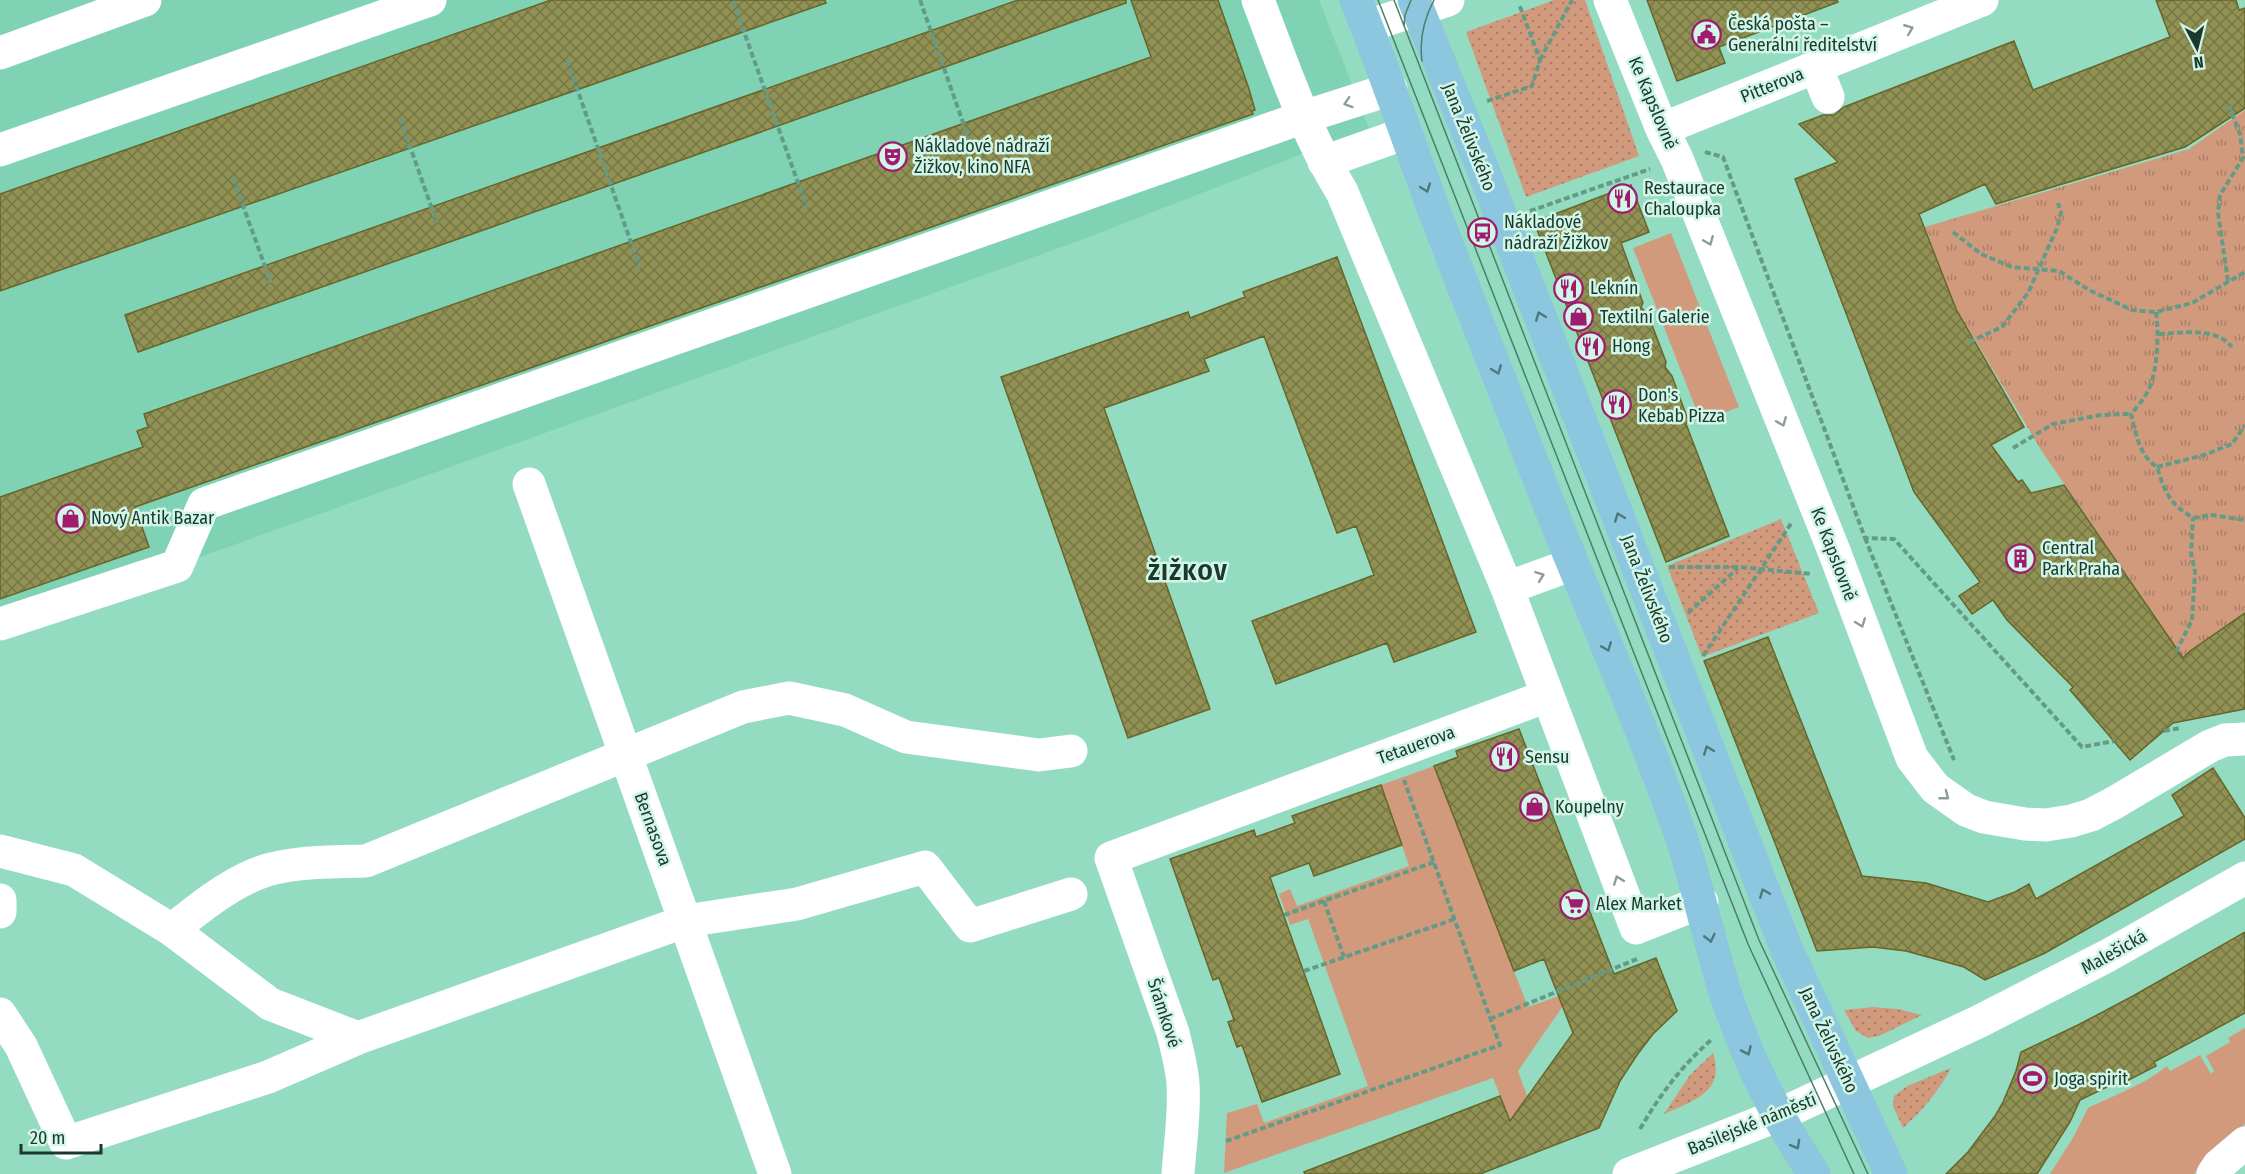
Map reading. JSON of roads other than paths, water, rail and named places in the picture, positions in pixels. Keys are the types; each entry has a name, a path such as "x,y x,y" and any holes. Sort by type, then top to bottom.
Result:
{"main road":[{"name":"Jana Želivského","path":"1416,6 1478,157 1777,926 1891,1174"},
{"path":"1362,13 1460,277 1676,821 1742,1038 1779,1115 1814,1174"}],"street":[{"path":"0,52 145,0"},
{"path":"0,150 430,0"},
{"path":"1258,0 1304,117 1324,162 1342,192 1507,588 1636,928 1702,902"},
{"path":"1362,13 1448,0"},
{"name":"Ke Kapslovně","path":"1610,0 1662,129 1677,159 1808,486 1912,758 1935,788 1966,810 1984,817 2046,825 2091,815 2210,746 2225,740 2245,739"},
{"name":"Pitterova","path":"1662,129 1982,0"},
{"path":"1816,67 1828,97"},
{"path":"0,624 177,566 204,504 1304,117 1391,89"},
{"path":"1324,162 1406,133"},
{"name":"Bernasova","path":"529,484 775,1174"},
{"path":"1507,588 1573,564"},
{"name":"Tetauerova","path":"1111,858 1547,696"},
{"path":"172,930 210,900 258,873 306,862 366,861 743,707 789,698 846,710 906,737 1039,755 1071,750"},
{"path":"0,851 74,870 172,930 270,1004 358,1038"},
{"name":"Šrámkové","path":"1111,858 1173,1033 1179,1060 1183,1083 1183,1110 1178,1174"},
{"path":"0,1014 21,1046 66,1143 268,1077 358,1038 686,921 797,904 925,867 970,926 1071,894"},
{"name":"Malešická","path":"1980,1021 2107,956 2245,878"},
{"path":"0,900 0,912"},
{"name":"Basilejské náměstí","path":"1641,1169 1779,1115 1980,1021"},
{"path":"2213,1174 2219,1165 2245,1143"}],"tram line":[{"path":"1378,0 1748,944 1854,1174"},
{"path":"1394,0 1759,940 1868,1174"},
{"path":"1404,26 1405,15 1411,0"},
{"path":"1422,61 1423,29 1434,0"}],"place":[{"name":"Česká pošta – Generální ředitelství","path":"1707,34"},
{"name":"Nákladové nádraží Žižkov, kino NFA","path":"893,156"},
{"name":"Restaurace Chaloupka","path":"1623,198"},
{"name":"Nákladové nádraží Žižkov","path":"1483,232"},
{"name":"Leknín","path":"1569,288"},
{"name":"Textilní Galerie","path":"1579,317"},
{"name":"Hong","path":"1591,346"},
{"name":"Don's Kebab Pizza","path":"1617,405"},
{"name":"Nový Antik Bazar","path":"70,518"},
{"name":"Central Park Praha","path":"2021,558"},
{"name":"Sensu","path":"1504,757"},
{"name":"Koupelny","path":"1534,807"},
{"name":"Alex Market","path":"1575,904"},
{"name":"Joga spirit","path":"2033,1079"}],"district":[{"name":"ŽIŽKOV","path":"1188,572"}]}
